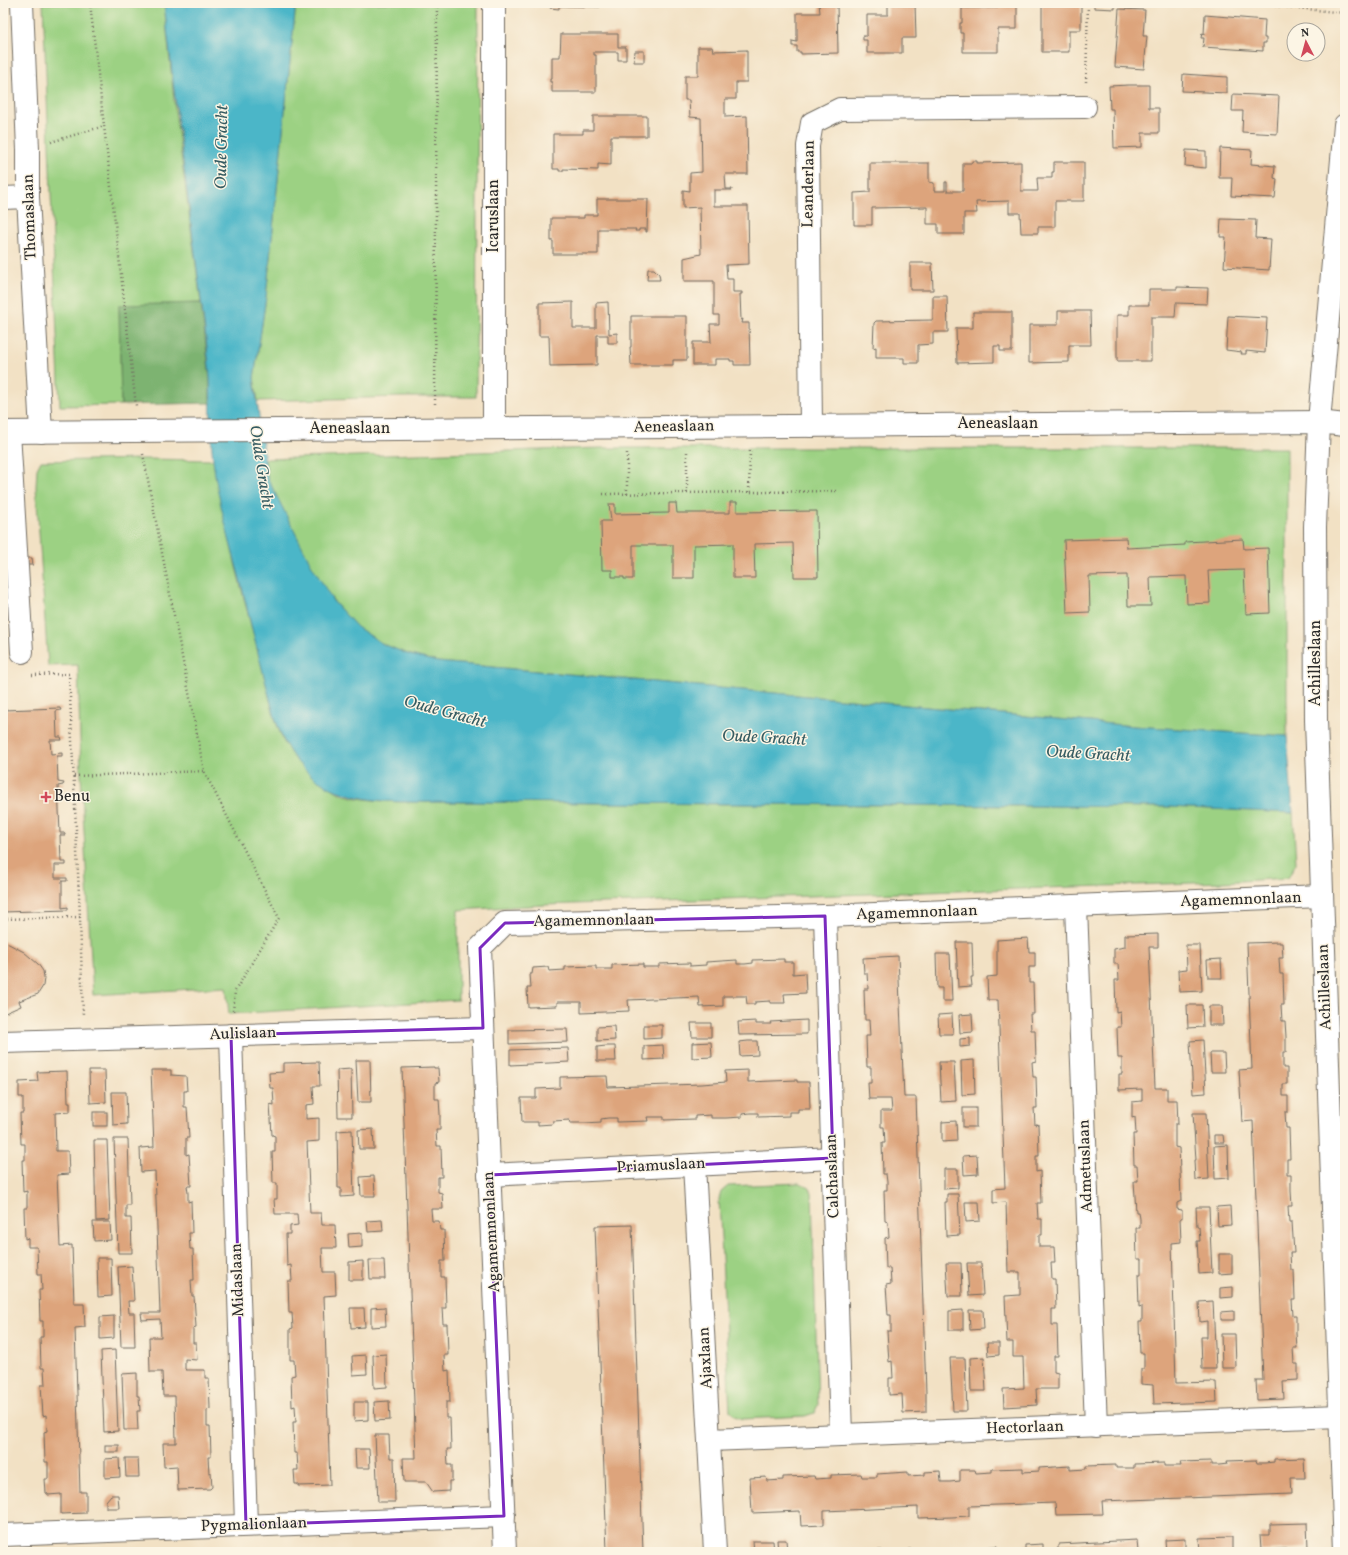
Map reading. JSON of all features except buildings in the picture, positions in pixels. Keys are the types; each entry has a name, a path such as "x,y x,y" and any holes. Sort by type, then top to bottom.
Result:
{"street":[{"name":"Thomaslaan","path":"22,3 28,150 28,197 41,432"},
{"name":"Icaruslaan","path":"494,3 494,428"},
{"name":"Leanderlaan","path":"811,426 808,146 812,123 840,109 1085,107"},
{"name":"Achilleslaan","path":"1345,125 1319,422 1315,527 1316,720 1322,896 1338,1131 1340,1416 1345,1552"},
{"path":"3,198 28,197"},
{"name":"Aeneaslaan","path":"6,432 1319,422 1345,425"},
{"path":"6,432 22,652"},
{"name":"Agamemnonlaan","path":"506,1552 480,948 505,923 825,916 1322,896"},
{"name":"Admetuslaan","path":"1076,907 1096,1426"},
{"name":"Calchaslaan","path":"825,916 841,1435"},
{"name":"Aulislaan","path":"3,1042 231,1034 483,1028"},
{"name":"Midaslaan","path":"231,1034 246,1525"},
{"name":"Priamuslaan","path":"489,1175 833,1158"},
{"name":"Ajaxlaan","path":"694,1165 716,1552"},
{"name":"Hectorlaan","path":"710,1440 1340,1416"},
{"name":"Pygmalionlaan","path":"3,1535 504,1516"}],"path":[{"path":"90,3 139,431 204,771 279,918 235,991 231,1034"},
{"path":"435,429 437,3"},
{"path":"1085,107 1088,3"},
{"path":"1247,3 1345,13"},
{"path":"28,150 104,126"},
{"path":"687,426 687,493"},
{"path":"749,492 751,426"},
{"path":"627,427 627,494"},
{"path":"603,494 838,491"},
{"path":"22,652 23,676 69,674 84,1039"},
{"path":"74,776 204,771"},
{"path":"3,919 80,917"}],"highlighted area":[{"path":"825,916 833,1158 489,1175 504,1516 246,1525 231,1035 483,1028 480,948 505,923"}],"green space":[{"path":"43,3 164,3 175,110 201,303 119,306 121,405 60,406"},
{"path":"296,3 478,3 476,397 401,397 258,401 254,378 266,297"},
{"path":"201,303 210,379 210,403 121,405 119,305"},
{"path":"600,448 1287,448 1287,736 1133,726 438,662 396,650 367,635 346,617 324,588 305,554 272,489 267,477 265,459"},
{"path":"143,459 213,460 235,562 277,725 288,748 336,791 346,795 361,799 398,802 1170,807 1293,813 1296,863 1288,878 1223,882 544,905 458,910 458,1000 229,1014 226,987 93,995 81,775 78,665 48,666 36,487 37,469 41,461"},
{"path":"800,1183 807,1186 812,1193 818,1405 814,1413 805,1416 742,1419 735,1416 730,1411 719,1199 721,1192 728,1186"}],"water":[{"name":"Oude Gracht","path":"164,3 296,3 266,297 254,378 267,477 311,564 333,601 357,627 383,644 410,655 438,662 1133,726 1287,736 1293,813 1170,807 400,802 357,797 318,781 294,758 282,737 278,726 259,657 218,492 212,450 208,355"}],"place":[{"name":"Benu","path":"46,797"}]}
